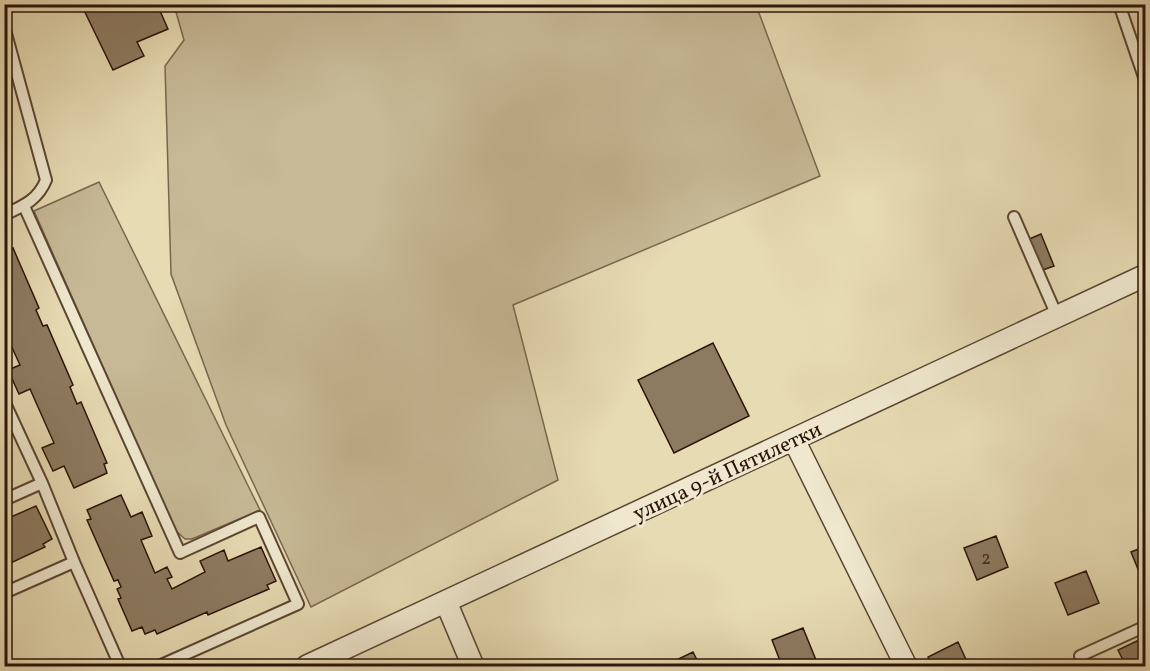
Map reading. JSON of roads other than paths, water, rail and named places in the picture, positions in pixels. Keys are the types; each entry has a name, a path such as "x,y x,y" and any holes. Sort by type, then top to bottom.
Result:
{"street":[{"name":"улица 9-й Пятилетки","path":"307,666 1146,275"},
{"path":"794,440 906,666"},
{"path":"446,602 473,666"}],"lane":[{"path":"1119,4 1146,83"},
{"path":"4,26 46,180 33,201 4,215"},
{"path":"24,206 180,553 259,517 298,604 159,666"},
{"path":"1014,217 1057,316"},
{"path":"4,401 42,483 120,666"},
{"path":"4,500 42,483"},
{"path":"4,593 74,562"},
{"path":"1080,656 1146,626"}]}
